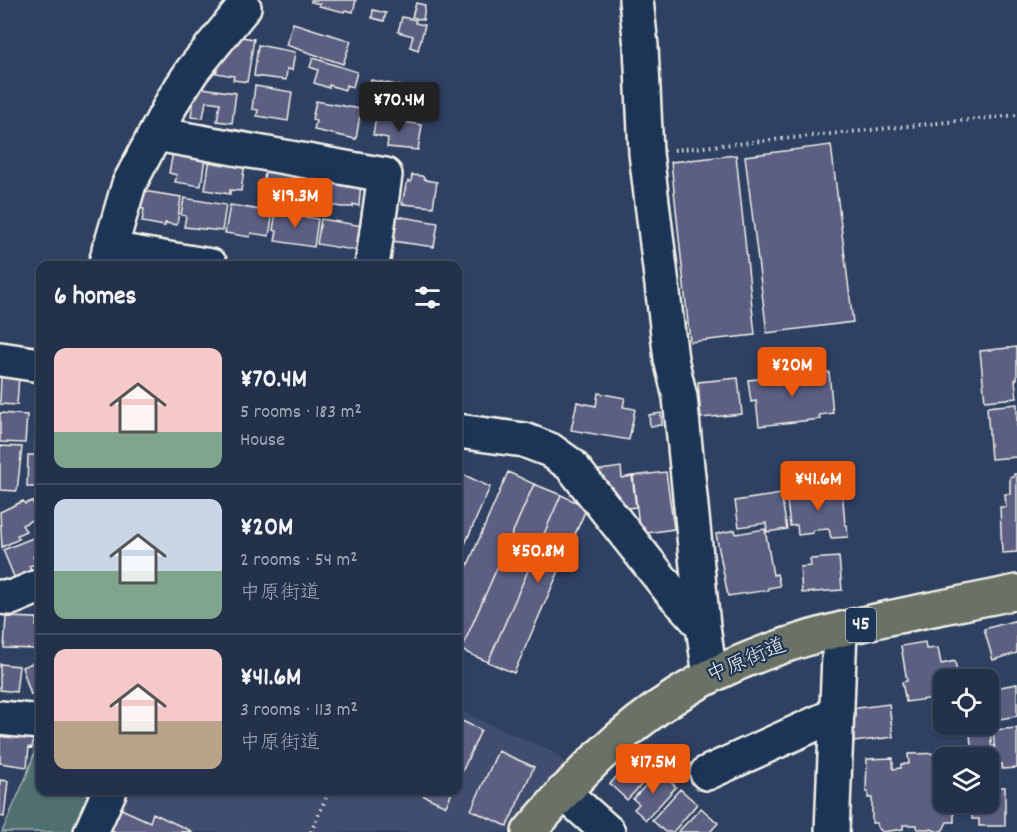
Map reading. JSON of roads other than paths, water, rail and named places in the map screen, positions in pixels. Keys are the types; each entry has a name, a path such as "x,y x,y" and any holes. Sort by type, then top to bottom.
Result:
{"main road":[{"name":"中原街道","path":"529,832 563,792 610,745 677,694 710,676 765,652 840,630 1017,592"}],"street":[{"path":"636,0 641,46 646,153 671,359 680,397 702,626 710,676"},
{"path":"153,261 107,257 129,184 175,97 192,71 244,7"},
{"path":"156,134 385,175 373,261"},
{"path":"0,359 36,364"},
{"path":"462,432 524,440 550,450 571,465 669,589 702,626"},
{"path":"0,597 11,598 36,588"},
{"path":"832,832 840,630"},
{"path":"706,773 837,714"},
{"path":"0,718 36,722"},
{"path":"563,792 608,832"},
{"path":"91,832 108,795"}]}
